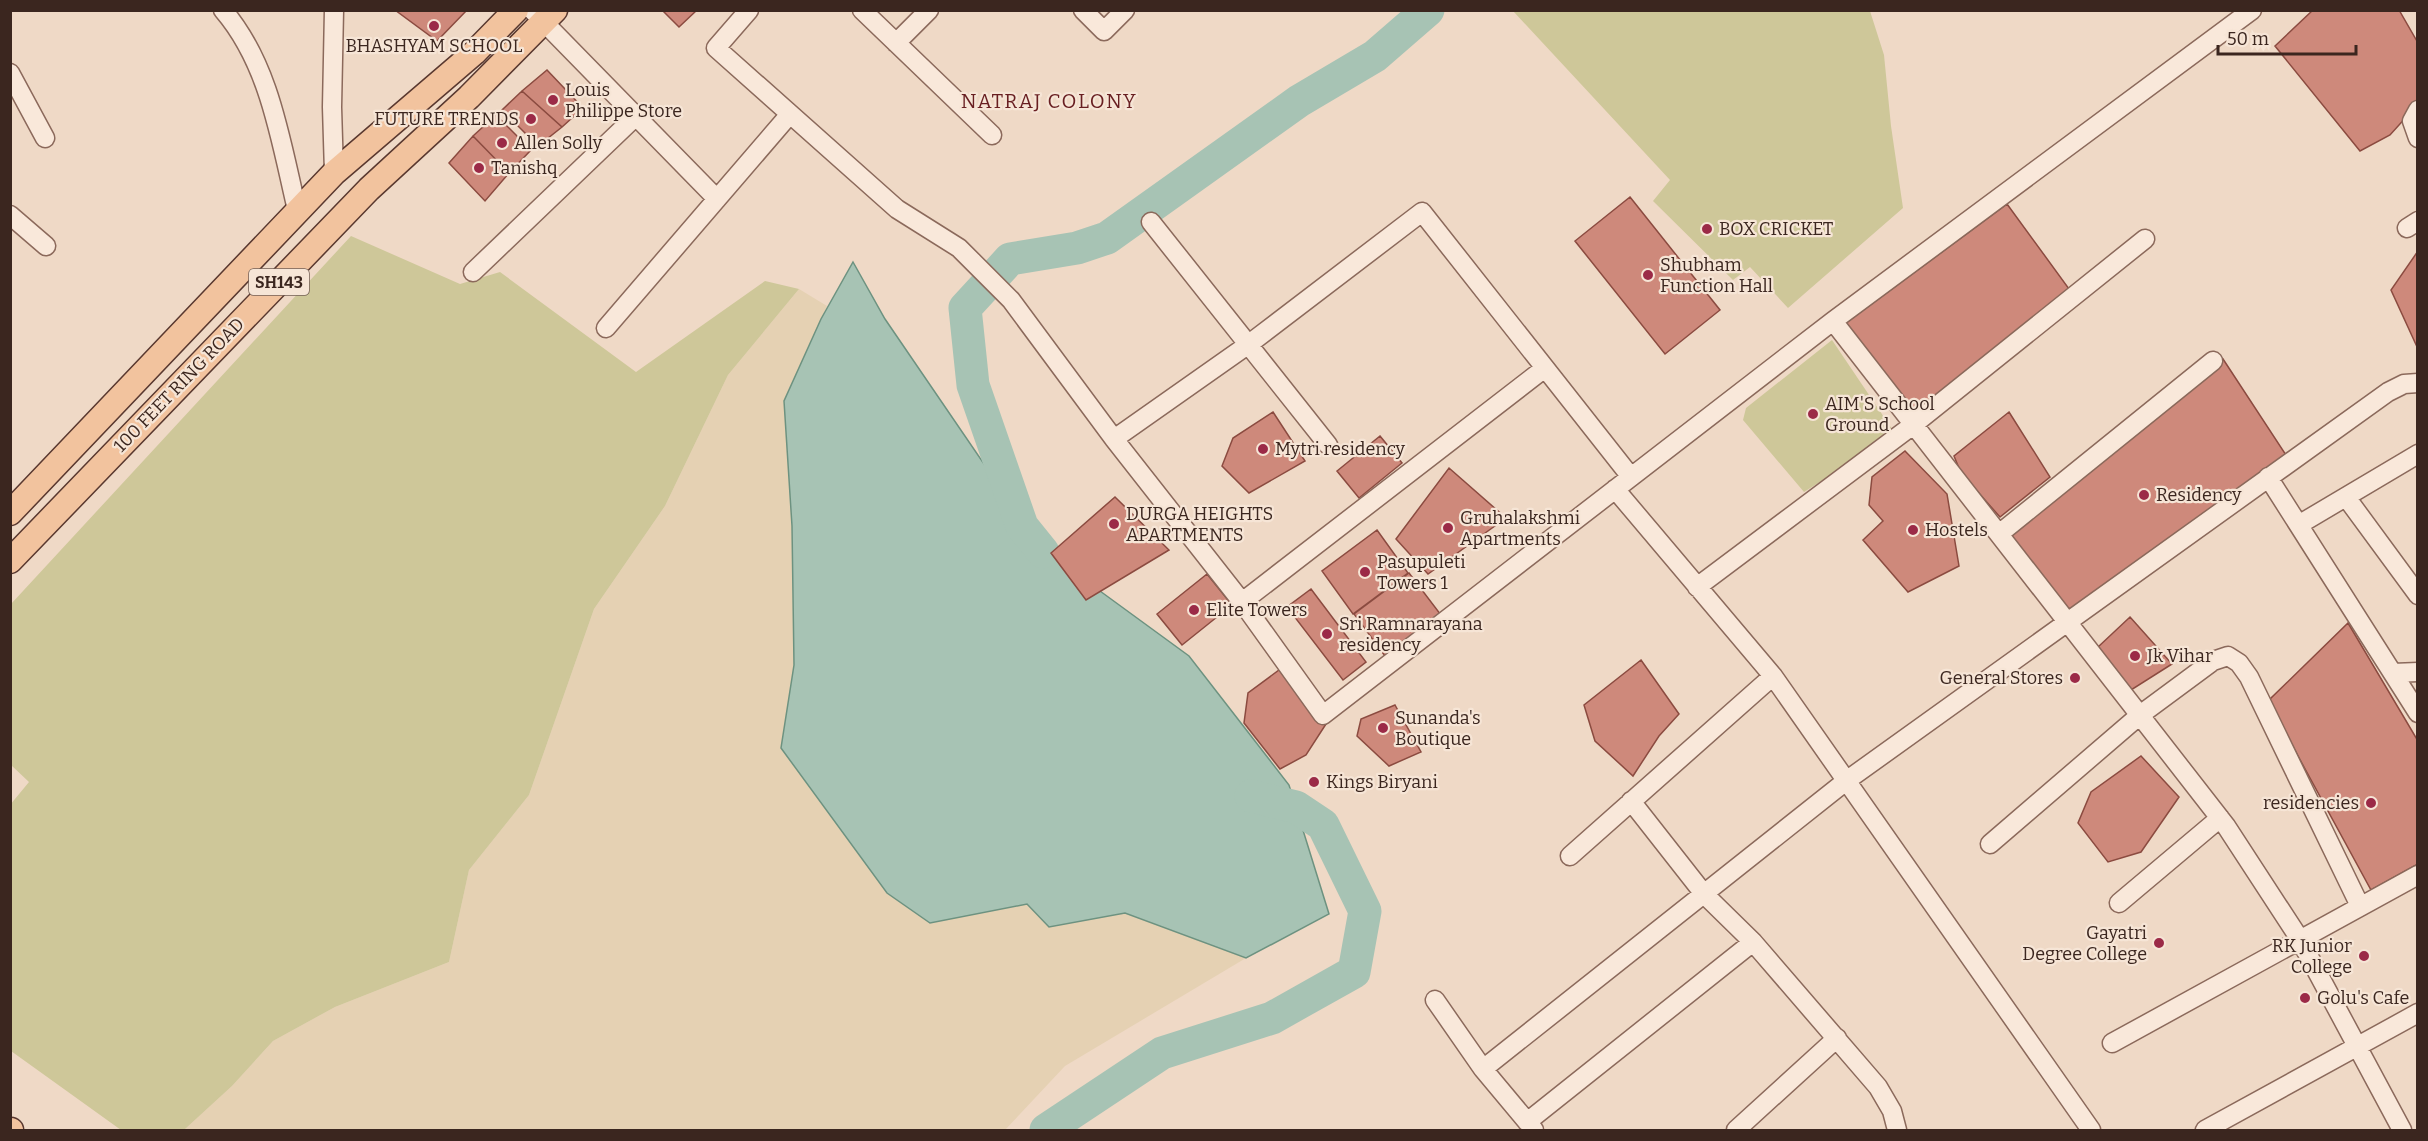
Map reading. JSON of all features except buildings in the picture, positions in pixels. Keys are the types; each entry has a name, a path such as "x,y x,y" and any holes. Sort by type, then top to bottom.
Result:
{"main road":[{"name":"100 FEET RING ROAD","path":"14,503 298,214 334,173 474,53 516,10"},
{"name":"100 FEET RING ROAD","path":"10,561 369,189 469,97 544,14"}],"street":[{"path":"223,10 250,46 261,73 298,214"},
{"path":"334,10 332,107 334,173"},
{"path":"750,10 716,48 897,209 958,248 1011,300 1114,438 1242,602 1323,715 1833,321 2252,10"},
{"path":"862,10 992,135"},
{"path":"896,43 929,10"},
{"path":"1083,10 1104,31 1125,10"},
{"path":"544,14 636,116 717,199"},
{"path":"10,73 45,138"},
{"path":"2418,110 2412,121 2418,138"},
{"path":"606,328 790,114"},
{"path":"473,272 636,116"},
{"path":"1114,438 1249,344 1422,212 1631,477"},
{"path":"10,215 46,246"},
{"path":"1151,222 1328,445"},
{"path":"1697,586 1913,425 2145,239"},
{"path":"1833,321 2220,818 2299,938 2402,1131"},
{"path":"1999,534 2213,361"},
{"path":"1242,602 1545,368"},
{"path":"1483,1069 1846,781 2388,392 2404,384 2418,383"},
{"path":"2300,524 2418,454"},
{"path":"2268,477 2418,713"},
{"path":"1615,489 1773,676 2091,1131"},
{"path":"2346,496 2418,595"},
{"path":"1990,844 2140,715 2213,661 2228,656 2240,663 2326,831 2360,906"},
{"path":"2393,673 2418,672"},
{"path":"1570,856 1773,676"},
{"path":"1631,801 1704,894 1753,942 1878,1087 1892,1111 1897,1131"},
{"path":"2119,903 2220,818"},
{"path":"2112,1043 2299,938 2418,875"},
{"path":"1435,1000 1483,1069 1531,1126 1753,942"},
{"path":"2205,1131 2418,1013"},
{"path":"1736,1131 1837,1038"}],"shaded area":[{"path":"1513,11 1870,11 1884,55 1891,126 1903,208 1788,308 1750,267 1733,280 1653,201 1670,180"},
{"path":"351,236 460,284 500,272 636,372 765,281 799,289 728,375 665,506 594,609 529,795 469,870 449,962 335,1007 273,1041 232,1086 184,1130 121,1130 11,1051 10,805 29,782 11,765 11,604"},
{"path":"853,262 885,319 1023,521 1100,591 1189,656 1289,785 1329,914 1246,958 1125,913 1049,927 1027,904 930,923 887,893 781,748 794,665 792,526 784,401 821,319"},
{"path":"799,289 827,306 784,401 792,526 794,665 781,748 887,893 930,923 1027,904 1049,927 1125,913 1246,958 1065,1066 1005,1130 184,1130 232,1086 273,1041 335,1007 449,962 469,870 529,795 594,609 665,506 728,375"},
{"name":"AIM'S School Ground","path":"1832,340 1892,429 1845,466 1804,492 1743,420 1746,408"}],"waterway":[{"path":"1043,552 1022,526 973,385 965,308 1010,259 1077,248 1107,238 1299,101 1375,56 1428,10"},
{"path":"1046,1130 1162,1053 1272,1018 1354,972 1365,911 1323,825 1296,807 1251,796"}],"place":[{"name":"BHASHYAM SCHOOL","path":"434,26"},
{"name":"Louis Philippe Store","path":"553,100"},
{"name":"FUTURE TRENDS","path":"531,119"},
{"name":"Allen Solly","path":"502,143"},
{"name":"Tanishq","path":"479,168"},
{"name":"BOX CRICKET","path":"1707,229"},
{"name":"Shubham Function Hall","path":"1648,275"},
{"name":"AIM'S School Ground","path":"1813,414"},
{"name":"Mytri residency","path":"1263,449"},
{"name":"Residency","path":"2144,495"},
{"name":"DURGA HEIGHTS APARTMENTS","path":"1114,524"},
{"name":"Gruhalakshmi Apartments","path":"1448,528"},
{"name":"Hostels","path":"1913,530"},
{"name":"Pasupuleti Towers 1","path":"1365,572"},
{"name":"Elite Towers","path":"1194,610"},
{"name":"Sri Ramnarayana residency","path":"1327,634"},
{"name":"Jk Vihar","path":"2135,656"},
{"name":"General Stores","path":"2075,678"},
{"name":"Sunanda's Boutique","path":"1383,728"},
{"name":"Kings Biryani","path":"1314,782"},
{"name":"residencies","path":"2371,803"},
{"name":"Gayatri Degree College","path":"2159,943"},
{"name":"RK Junior College","path":"2364,956"},
{"name":"Golu's Cafe","path":"2305,998"}],"district":[{"name":"NATRAJ COLONY","path":"1049,101"}]}
